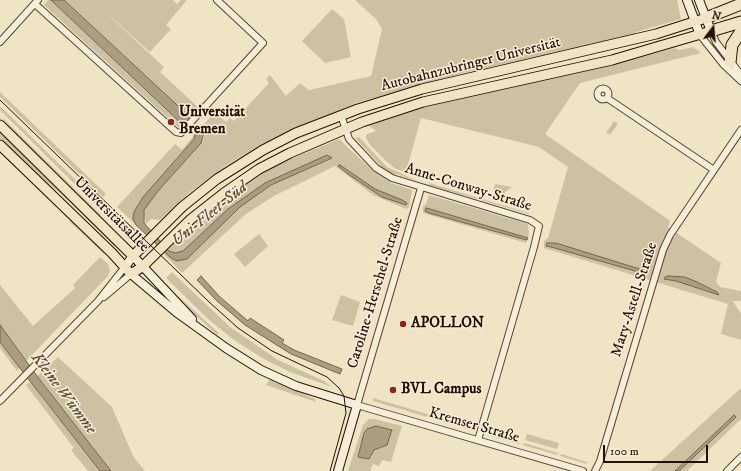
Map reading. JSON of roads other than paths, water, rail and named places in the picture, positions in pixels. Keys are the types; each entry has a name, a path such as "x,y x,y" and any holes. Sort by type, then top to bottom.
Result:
{"highway":[{"path":"706,18 741,4"},
{"path":"706,33 741,22"},
{"path":"730,62 732,45 741,31"}],"main road":[{"name":"Autobahnzubringer Universität","path":"133,256 182,207 241,163 296,133 341,115 429,87 656,34 706,18"},
{"name":"Autobahnzubringer Universität","path":"131,274 142,267 191,219 224,193 259,169 290,153 346,128 382,114 423,102 612,60 706,33"},
{"name":"Universitätsallee","path":"0,125 133,256"},
{"name":"Universitätsallee","path":"0,145 131,274"}],"street":[{"path":"0,41 37,2 176,132 184,132 263,43 217,0"},
{"path":"687,0 694,22 706,33 741,75"},
{"path":"699,0 706,18 706,33 723,64 741,81"},
{"path":"607,98 714,170"},
{"name":"Anne-Conway-Straße","path":"341,115 350,139 376,168 392,178 530,220 538,226 534,247 478,440"},
{"name":"Mary-Astell-Straße","path":"595,471 600,461 663,250 670,235 741,130"},
{"name":"Caroline-Herschel-Straße","path":"357,405 421,188"},
{"name":"Universitätsallee","path":"133,256 199,328"},
{"name":"Autobahnzubringer Universität","path":"124,268 133,256"},
{"path":"98,301 124,268"},
{"path":"0,401 98,301 131,274"},
{"name":"Universitätsallee","path":"131,274 176,312 261,370 296,386 357,405"},
{"path":"338,471 357,405"},
{"name":"Kremser Straße","path":"357,405 583,471"},
{"path":"726,471 741,457"}],"tram line":[{"path":"0,100 208,301 238,328 272,351 327,377 339,388 344,396 346,413 330,471"}],"place":[{"name":"Universität Bremen","path":"171,122"},
{"name":"APOLLON","path":"403,324"},
{"name":"BVL Campus","path":"393,390"}],"water label":[{"name":"Uni-Fleet-Süd","path":"210,215"},
{"name":"Kleine Wümme","path":"63,394"}]}
